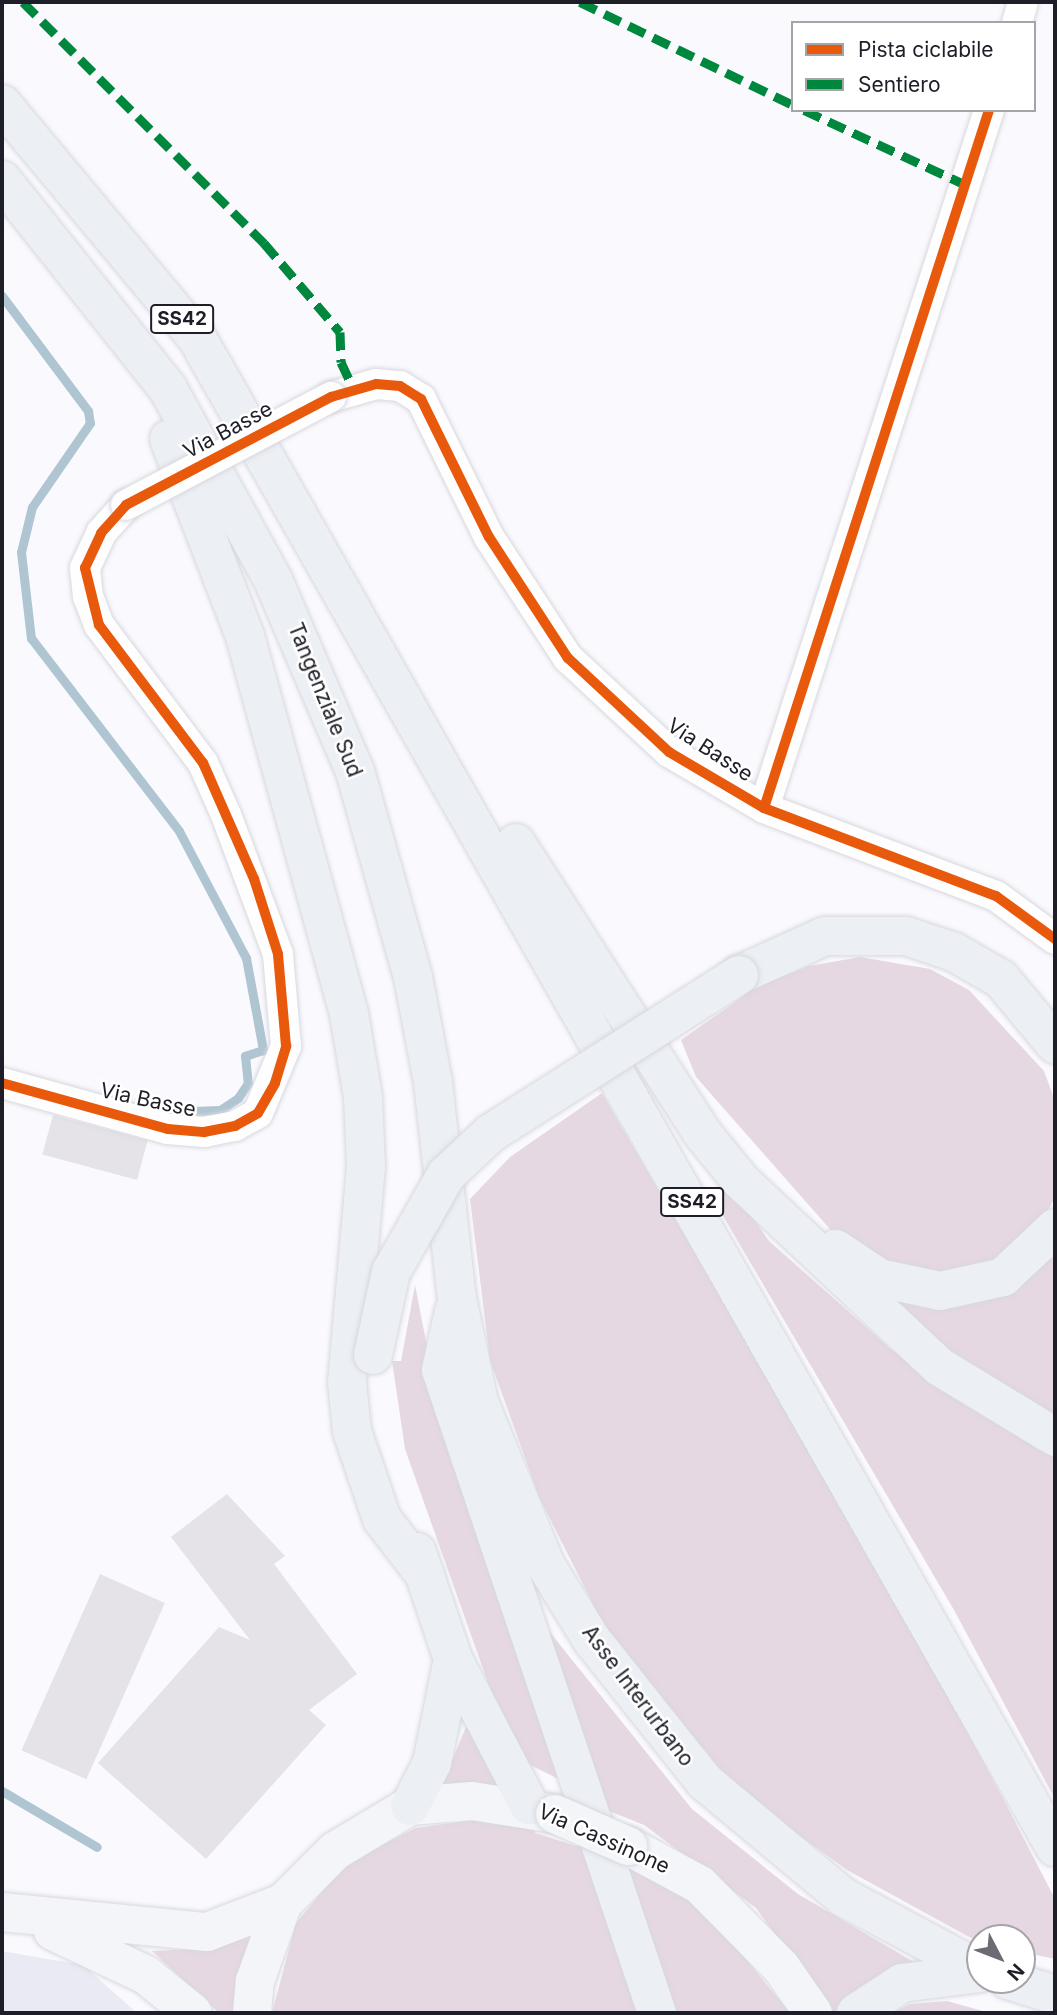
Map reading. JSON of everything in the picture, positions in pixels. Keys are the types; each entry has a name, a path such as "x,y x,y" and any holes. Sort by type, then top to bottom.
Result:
{"highway":[{"name":"SS42","path":"2,104 197,338 1055,1847"},
{"name":"Tangenziale Sud","path":"2,180 168,389 273,580 359,784 388,875 430,1069 457,1298"},
{"path":"168,389 167,434 245,635 349,1014 363,1097 366,1166 347,1382 352,1431 382,1519 425,1575"},
{"path":"325,559 446,723 702,1133 804,1246 940,1367 1055,1437"},
{"path":"542,1810 453,1658 374,1408 373,1355 391,1272 446,1175 491,1133 739,975 825,936 906,936 954,951 1001,979 1039,1017 1055,1044"},
{"path":"659,1066 807,1221 878,1278 940,1292 991,1280 1023,1261 1055,1228"},
{"name":"SS42","path":"457,1298 441,1370 657,2013"},
{"name":"Asse Interurbano","path":"457,1298 479,1402 510,1493 545,1564 646,1712 704,1781 844,1896 966,1964"},
{"path":"410,1806 432,1763 453,1658"},
{"path":"856,2013 902,1983 966,1974"},
{"path":"1036,1989 1055,1995"}],"main road":[{"name":"Via Cassinone","path":"410,1806 542,1810 628,1846 700,1885 781,1967 813,2013"},
{"path":"6,1912 207,1932 283,1903 335,1851 410,1806"},
{"path":"252,2013 255,1981 283,1903"},
{"path":"6,1912 146,1975 193,2013"}],"street":[{"path":"1018,21 1023,2"},
{"path":"764,808 988,112"},
{"name":"Via Basse","path":"2,1083 168,1129 204,1132 234,1126 258,1113 286,1046 278,954 226,815 203,763 99,625 89,597 85,568 101,533 126,505 331,397 376,384 400,386 421,399 489,537 568,658 669,752 764,808 996,896 1055,939"}],"shaded area":[{"path":"860,957 930,969 969,990 1044,1071 1055,1101 1055,1197 1043,1220 1001,1262 906,1279 844,1245 696,1077 681,1040 758,986 809,966"},
{"path":"602,1093 896,1599 1008,1808 1055,1899 1055,1959 1036,1955 1036,1924 966,1924 966,1935 847,1870 738,1791 607,1632 539,1497 490,1360 470,1199 510,1157"},
{"path":"728,1182 769,1241 892,1350 1055,1457 1055,1799 954,1610 709,1192"},
{"path":"1054,1258 1055,1424 955,1360 895,1301"},
{"path":"415,1285 439,1407 567,1783 528,1764 509,1742 405,1449 392,1361 401,1361"},
{"path":"540,1620 692,1809 798,1894 919,1965 832,2013 756,1908 644,1825 599,1807"},
{"path":"468,1722 510,1791 424,1794 449,1768"},
{"path":"489,1818 535,1826 535,1833 583,1848 638,2013 272,2013 296,1923 348,1861 416,1828"},
{"path":"628,1865 700,1903 790,2013 676,2013"},
{"path":"252,1935 239,2013 219,2013 152,1951 214,1948"},
{"path":"2,1951 83,1965 137,2013 2,2013"},
{"path":"947,2001 990,2013 892,2013 910,2004"}],"building":[{"path":"53,1115 148,1140 137,1180 42,1155"},
{"path":"227,1494 285,1556 274,1564 357,1674 309,1710 326,1725 206,1859 98,1763 219,1627 250,1640 171,1537"},
{"path":"100,1574 165,1603 86,1779 21,1750"}],"waterway":[{"path":"2,296 88,411 90,423 32,507 21,552 31,638 179,831 246,958 263,1050 245,1056 248,1083 238,1098 220,1110 184,1111"},
{"path":"2,1791 97,1847"}],"marked path":[{"path":"23,2 264,243 340,332 341,362 353,388"},
{"path":"580,2 791,104"},
{"path":"808,112 966,185"}],"cycle path":[{"path":"764,808 988,112"},
{"path":"2,1083 168,1129 204,1132 235,1126 258,1113 275,1083 286,1046 278,954 254,879 203,763 99,625 85,568 101,533 126,505 331,397 376,384 400,386 421,399 489,537 568,658 669,752 764,808 996,896 1055,939"}]}
